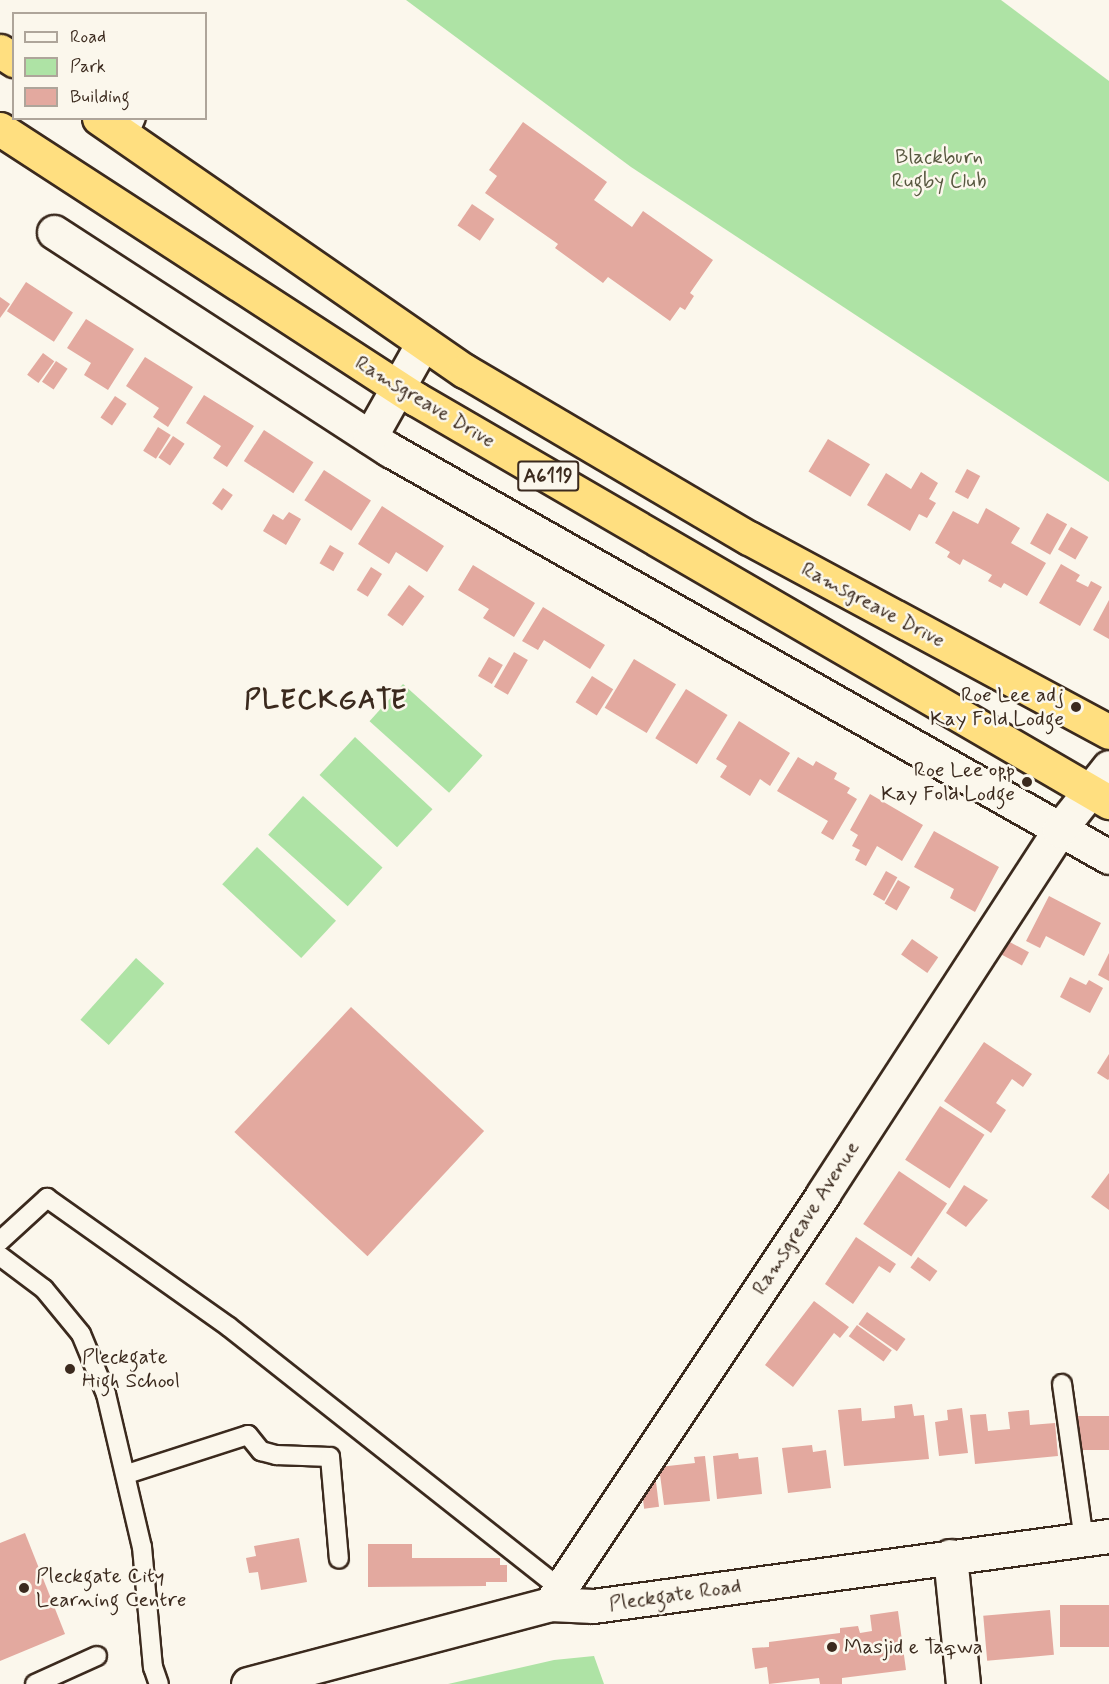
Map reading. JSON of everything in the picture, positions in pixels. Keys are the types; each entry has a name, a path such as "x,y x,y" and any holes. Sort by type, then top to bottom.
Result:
{"highway":[{"name":"Ramsgreave Drive","path":"105,120 131,128 423,343 749,538 1109,732"},
{"name":"Ramsgreave Drive","path":"0,129 399,388 1098,796"}],"street":[{"path":"54,232 370,437 1109,857"},
{"path":"370,437 423,343"},
{"name":"Ramsgreave Avenue","path":"555,1596 823,1194 1059,830 1098,796 1109,767"},
{"name":"Pleckgate Road","path":"248,1684 555,1596 593,1606 950,1556 1097,1538"},
{"path":"950,1556 963,1684"}],"lane":[{"path":"0,1241 47,1198 229,1327 555,1596"},
{"path":"0,1256 44,1289 81,1334 106,1394 127,1474 142,1547 153,1667 159,1684"},
{"path":"1062,1384 1097,1538"},
{"path":"127,1474 248,1435 261,1451 276,1455 330,1457 339,1559"},
{"path":"35,1684 98,1656"}],"green space":[{"name":"Blackburn Rugby Club","path":"406,0 1001,0 1109,81 1109,482 631,167"},
{"path":"403,684 483,756 449,793 370,721"},
{"path":"355,737 433,809 397,847 320,775"},
{"path":"303,796 383,868 348,906 268,835"},
{"path":"257,847 336,921 301,958 222,884"},
{"path":"136,958 164,983 109,1045 80,1020"},
{"path":"594,1656 604,1684 448,1684 554,1660"}],"building":[{"path":"523,122 607,182 594,200 632,227 643,211 713,260 690,293 694,296 685,310 680,307 670,321 608,277 603,283 555,248 558,244 485,193 497,176 489,170"},
{"path":"472,204 494,219 480,241 457,226"},
{"path":"26,282 73,312 54,342 7,311"},
{"path":"0,297 10,304 0,318"},
{"path":"86,319 134,349 108,390 84,375 91,363 67,348"},
{"path":"43,353 54,361 38,383 27,375"},
{"path":"145,357 193,387 168,427 153,417 159,408 126,386"},
{"path":"56,361 68,369 54,390 42,382"},
{"path":"204,395 254,426 227,467 213,458 221,446 186,423"},
{"path":"115,396 127,404 112,425 100,418"},
{"path":"158,427 171,435 156,459 143,451"},
{"path":"264,430 313,462 293,493 244,461"},
{"path":"173,436 185,444 170,465 158,458"},
{"path":"828,439 870,464 850,497 808,472"},
{"path":"967,469 980,476 968,499 955,492"},
{"path":"324,470 371,500 351,531 304,500"},
{"path":"921,472 938,483 929,499 936,503 927,518 919,514 910,531 867,505 886,473 911,489"},
{"path":"223,488 233,495 222,510 212,504"},
{"path":"382,506 444,546 427,572 396,552 389,564 358,544"},
{"path":"986,508 1020,528 1011,543 1046,563 1027,596 1004,583 1001,588 988,581 992,575 963,559 960,565 947,557 950,552 935,543 953,511 978,524"},
{"path":"289,512 301,519 286,545 263,531 273,514 283,520"},
{"path":"1047,513 1067,524 1050,555 1030,544"},
{"path":"1071,527 1088,537 1075,560 1058,550"},
{"path":"330,545 344,553 333,571 320,563"},
{"path":"1061,564 1080,575 1076,581 1088,587 1091,581 1102,587 1080,626 1039,603"},
{"path":"473,565 535,603 514,637 483,618 489,609 458,590"},
{"path":"371,567 382,574 368,597 357,590"},
{"path":"409,585 424,596 403,626 387,615"},
{"path":"1109,600 1109,639 1093,630"},
{"path":"543,607 605,645 590,669 544,640 538,650 522,641"},
{"path":"514,652 528,660 508,695 494,687"},
{"path":"489,657 503,665 492,684 478,676"},
{"path":"634,659 676,684 647,733 605,708"},
{"path":"592,676 613,689 597,716 576,702"},
{"path":"686,689 728,715 697,764 655,738"},
{"path":"739,721 790,753 770,786 760,779 750,796 720,777 727,766 716,759"},
{"path":"798,757 813,766 816,761 837,773 834,779 850,788 847,793 857,799 833,840 821,833 828,821 777,791"},
{"path":"870,794 923,825 902,861 877,846 866,866 855,860 860,850 852,846 858,835 850,830"},
{"path":"934,831 999,867 975,912 950,898 954,889 914,867"},
{"path":"886,871 897,877 884,901 873,895"},
{"path":"898,880 910,887 897,910 884,903"},
{"path":"1049,896 1101,923 1084,956 1046,936 1040,948 1026,941"},
{"path":"912,939 938,957 927,973 901,955"},
{"path":"1006,940 1029,952 1022,965 999,953"},
{"path":"1109,953 1109,981 1098,975"},
{"path":"1070,977 1086,985 1089,980 1103,988 1090,1013 1060,997"},
{"path":"351,1007 484,1131 367,1256 234,1132"},
{"path":"984,1042 1032,1074 1023,1087 1012,1079 996,1103 1006,1110 991,1133 944,1101"},
{"path":"1109,1054 1109,1079 1108,1080 1097,1073"},
{"path":"940,1106 984,1135 950,1189 905,1160"},
{"path":"899,1171 947,1203 911,1256 863,1224"},
{"path":"1109,1173 1109,1210 1091,1197"},
{"path":"964,1185 988,1200 966,1227 946,1213"},
{"path":"856,1237 896,1264 890,1273 879,1266 853,1304 825,1284"},
{"path":"918,1257 937,1271 930,1282 910,1268"},
{"path":"814,1301 849,1327 840,1338 834,1333 793,1387 765,1365"},
{"path":"867,1312 906,1339 897,1351 858,1324"},
{"path":"857,1325 892,1350 884,1362 849,1336"},
{"path":"912,1404 914,1416 924,1415 929,1459 844,1466 838,1410 861,1408 862,1421 895,1418 894,1406"},
{"path":"962,1408 968,1453 939,1456 935,1422 948,1420 947,1410"},
{"path":"1029,1410 1030,1425 1055,1423 1058,1456 975,1464 970,1415 986,1414 988,1431 1010,1429 1008,1412"},
{"path":"1070,1416 1109,1416 1109,1450 1070,1450"},
{"path":"812,1445 813,1452 826,1450 831,1488 788,1493 782,1448"},
{"path":"738,1453 739,1459 758,1457 762,1494 717,1499 713,1456"},
{"path":"705,1456 710,1501 664,1505 659,1467 695,1463 694,1457"},
{"path":"656,1482 659,1507 644,1509 641,1484"},
{"name":"Pleckgate City Learning Centre","path":"25,1533 65,1634 0,1661 0,1543"},
{"path":"299,1538 307,1582 261,1590 258,1572 249,1573 246,1558 256,1556 254,1546"},
{"path":"368,1544 412,1544 412,1558 500,1558 500,1565 507,1565 507,1582 486,1582 486,1586 368,1587"},
{"path":"1060,1605 1109,1605 1109,1647 1060,1647"},
{"path":"1050,1610 1054,1655 987,1661 983,1616"},
{"name":"Masjid e Taqwa","path":"898,1611 906,1670 842,1678 842,1684 820,1684 819,1678 769,1684 767,1667 755,1669 752,1648 769,1647 769,1642 840,1633 840,1628 858,1626 860,1633 872,1631 870,1615"}],"place":[{"name":"Roe Lee adj Kay Fold Lodge","path":"1076,707"},
{"name":"Roe Lee opp Kay Fold Lodge","path":"1027,782"},
{"name":"Pleckgate High School","path":"70,1369"},
{"name":"Pleckgate City Learning Centre","path":"24,1588"},
{"name":"Masjid e Taqwa","path":"832,1647"}],"district":[{"name":"PLECKGATE","path":"326,701"}]}
